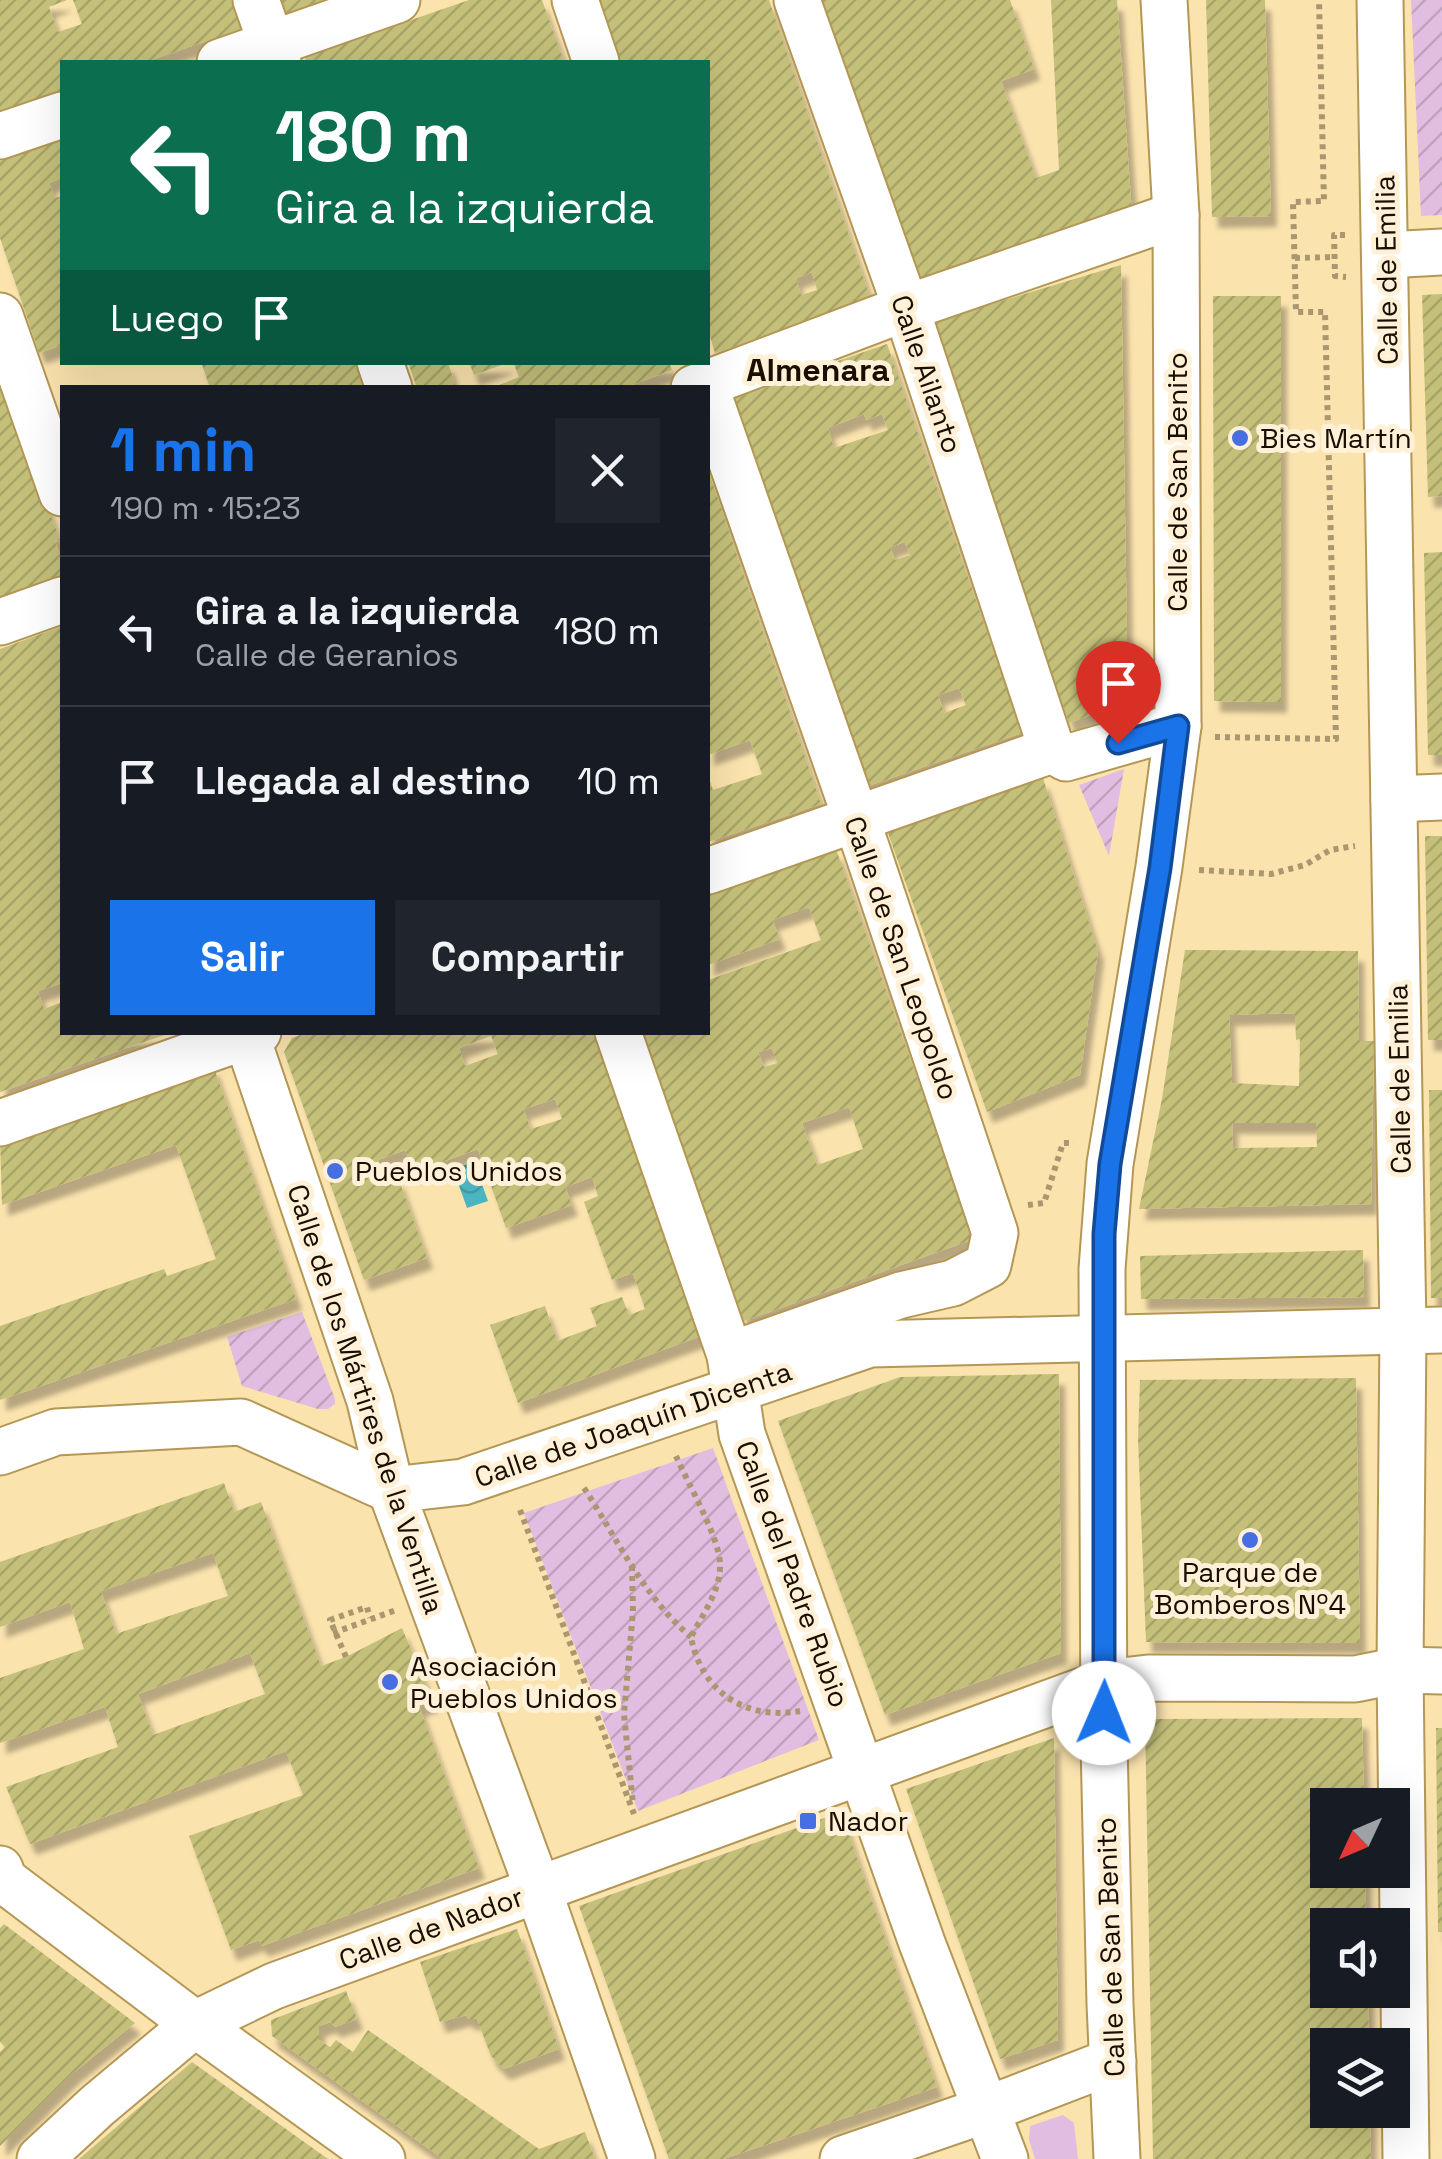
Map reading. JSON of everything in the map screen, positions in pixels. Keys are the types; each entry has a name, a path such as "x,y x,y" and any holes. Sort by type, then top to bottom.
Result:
{"street":[{"path":"256,0 275,54"},
{"path":"234,60 275,54 398,0"},
{"path":"575,0 595,60"},
{"name":"Calle Ailanto","path":"797,0 906,308 1052,750"},
{"name":"Calle de San Benito","path":"1117,2159 1104,1683 1102,1270 1110,1164 1160,868 1194,731 1176,215 1164,0"},
{"name":"Calle de Emilia","path":"1380,0 1394,799 1422,1330 1421,1671 1406,2159"},
{"path":"0,136 60,116"},
{"path":"702,383 1176,215"},
{"path":"1386,255 1442,252"},
{"path":"0,316 60,487"},
{"name":"Calle de San Leopoldo","path":"710,406 856,818 994,1233 988,1264 953,1283 901,1295 732,1371"},
{"path":"0,622 60,601"},
{"path":"710,870 1052,750 1066,758 1194,731"},
{"path":"1394,799 1442,797"},
{"path":"0,1123 247,1035"},
{"name":"Calle de los Mártires de la Ventilla","path":"250,1035 370,1401 390,1490 538,1889 632,2159"},
{"name":"Calle del Padre Rubio","path":"619,1035 732,1371 742,1434 922,1943 1005,2159"},
{"name":"Calle de Joaquín Dicenta","path":"390,1490 463,1482 732,1371 870,1344 1422,1330"},
{"path":"0,1452 56,1432 241,1422 390,1490"},
{"name":"Calle de Nador","path":"40,2159 195,2024 274,1986 1104,1683 1148,1678 1355,1679 1421,1671"},
{"path":"1,1878 382,2159"},
{"path":"843,2159 1113,2061"}],"path":[{"path":"1194,731 1336,739 1325,312 1296,312 1294,202 1324,201 1319,0"},
{"path":"1334,235 1336,276"},
{"path":"1295,258 1334,257"},
{"path":"1195,870 1271,874 1305,865 1330,850 1366,845"},
{"path":"1044,1203 1063,1143"},
{"path":"676,1456 716,1546 720,1564 718,1580 691,1637"},
{"path":"584,1488 668,1617 691,1637 709,1682 722,1694 760,1711 776,1714 811,1708"},
{"path":"520,1510 634,1816 624,1714 633,1611 632,1566"},
{"path":"333,1633 370,1618 367,1608 330,1620 333,1633 346,1657"}],"shaded area":[{"path":"1411,0 1442,0 1442,215 1421,216"},
{"path":"1124,769 1109,856 1079,785"},
{"path":"302,1312 335,1399 328,1409 242,1386 227,1337"},
{"path":"713,1448 819,1740 638,1811 524,1513"},
{"path":"1063,2115 1074,2123 1078,2159 1035,2159 1029,2140 1030,2126"}],"water":[{"path":"474,1162 488,1201 467,1208 453,1169"}],"building":[{"path":"0,0 67,0 49,7 58,32 82,24 73,0 235,0 245,28 151,60 60,60 60,93 0,115"},
{"path":"280,0 331,0 285,17"},
{"path":"469,0 542,0 563,60 305,60 307,56"},
{"path":"595,0 769,0 871,300 715,353 710,337 710,60 616,60","holes":["812,272 817,290 801,295 796,278"]},
{"path":"816,0 1010,0 1034,69 1001,81 1036,178 1059,170 1051,0 1117,0 1132,214 916,284"},
{"path":"1206,0 1265,0 1271,216 1212,217"},
{"path":"60,141 60,179 49,183 55,198 60,197 60,346 39,353 0,238 0,161"},
{"path":"1121,265 1128,701 1069,723 928,323"},
{"path":"1442,294 1442,496 1428,497 1422,295"},
{"path":"1213,296 1281,296 1281,702 1214,701"},
{"path":"887,344 1022,733 865,787 730,398","holes":["864,414 866,420 882,414 888,430 834,448 828,428","905,542 910,555 895,560 890,547","959,688 966,705 944,713 938,695"]},
{"path":"202,365 359,365 367,385 209,385"},
{"path":"409,365 449,365 455,385 416,385"},
{"path":"470,365 502,365 474,375"},
{"path":"514,365 670,365 672,370 632,385 499,385 519,377"},
{"path":"0,377 60,540 55,542 60,555 60,581 0,602"},
{"path":"710,475 821,804 710,841 710,781 713,790 762,774 750,740 710,754"},
{"path":"1442,552 1442,755 1428,755 1424,553"},
{"path":"60,627 60,984 38,991 44,1009 60,1003 60,1035 164,1035 0,1092 0,649"},
{"path":"1043,778 1098,951 1080,1075 987,1112 888,833"},
{"path":"1425,836 1442,836 1442,1040 1428,1040"},
{"path":"836,849 974,1239 744,1321 643,1035 710,1035 710,979 821,940 809,907 772,920 780,939 710,964 710,891","holes":["772,1048 777,1063 764,1067 758,1052","849,1107 863,1149 817,1165 802,1123"]},
{"path":"1185,950 1358,951 1359,1041 1374,1041 1371,1204 1139,1209 1162,1099","holes":["1295,1013 1296,1040 1300,1039 1299,1086 1232,1083 1229,1015","1232,1123 1316,1123 1317,1147 1233,1148"]},
{"path":"300,1035 595,1035 701,1336 518,1403 490,1325 545,1306 557,1341 597,1326 590,1308 622,1297 629,1315 645,1309 633,1273 612,1280 584,1202 598,1196 592,1177 565,1187 572,1205 506,1228 478,1149 414,1172 405,1150 378,1160 386,1181 398,1177 427,1258 364,1280 284,1052 292,1038","holes":["491,1036 498,1054 465,1066 459,1048","555,1099 562,1119 531,1129 523,1109"]},
{"path":"213,1065 296,1299 0,1400 0,1326 164,1269 167,1276 216,1259 176,1145 2,1205 0,1140"},
{"path":"1429,1090 1442,1090 1442,1298 1431,1298"},
{"path":"1363,1250 1364,1297 1141,1299 1140,1256"},
{"path":"1059,1374 1061,1653 885,1715 778,1421 900,1377"},
{"name":"Parque de Bomberos Nº4","path":"1356,1378 1360,1643 1146,1642 1138,1439 1140,1380"},
{"path":"224,1483 234,1512 261,1502 321,1666 402,1628 433,1701 419,1706 479,1868 262,1946 259,1940 231,1950 189,1836 303,1795 286,1751 30,1844 6,1787 118,1747 105,1707 0,1743 0,1678 84,1649 70,1602 0,1627 0,1562","holes":["213,1553 228,1596 116,1634 101,1591","250,1653 265,1694 153,1735 138,1694"]},
{"path":"1362,1718 1364,1788 1310,1788 1310,1888 1365,1888 1366,1908 1310,1908 1310,2008 1368,2008 1369,2028 1310,2028 1310,2128 1370,2128 1371,2159 1153,2159 1145,1719"},
{"path":"1436,1728 1442,1728 1442,1932 1438,1932"},
{"path":"1054,1738 1058,2040 1000,2059 906,1789"},
{"path":"841,1812 937,2087 723,2159 669,2159 579,1906"},
{"path":"4,1924 135,2023 74,2072 0,2146 0,2052 5,2047 0,2042 0,1928"},
{"path":"517,1929 559,2049 504,2069 491,2056 477,2019 468,2019 466,2015 440,2022 420,1962"},
{"path":"346,1991 357,2019 335,2027 331,2022 319,2026 319,2040 330,2047 336,2040 353,2052 368,2030 539,2149 585,2132 595,2159 443,2159 272,2036 271,2020"},
{"path":"192,2062 328,2159 79,2159"}],"place":[{"name":"Bies Martín","path":"1240,438"},
{"name":"Pueblos Unidos","path":"335,1171"},
{"name":"Parque de Bomberos Nº4","path":"1250,1540"},
{"name":"Asociación Pueblos Unidos","path":"390,1682"},
{"name":"Nador","path":"808,1821"}],"district":[{"name":"Almenara","path":"818,370"}],"route":[{"path":"1104,1713 1104,1234 1110,1164 1160,868 1178,726 1118,743"}]}
